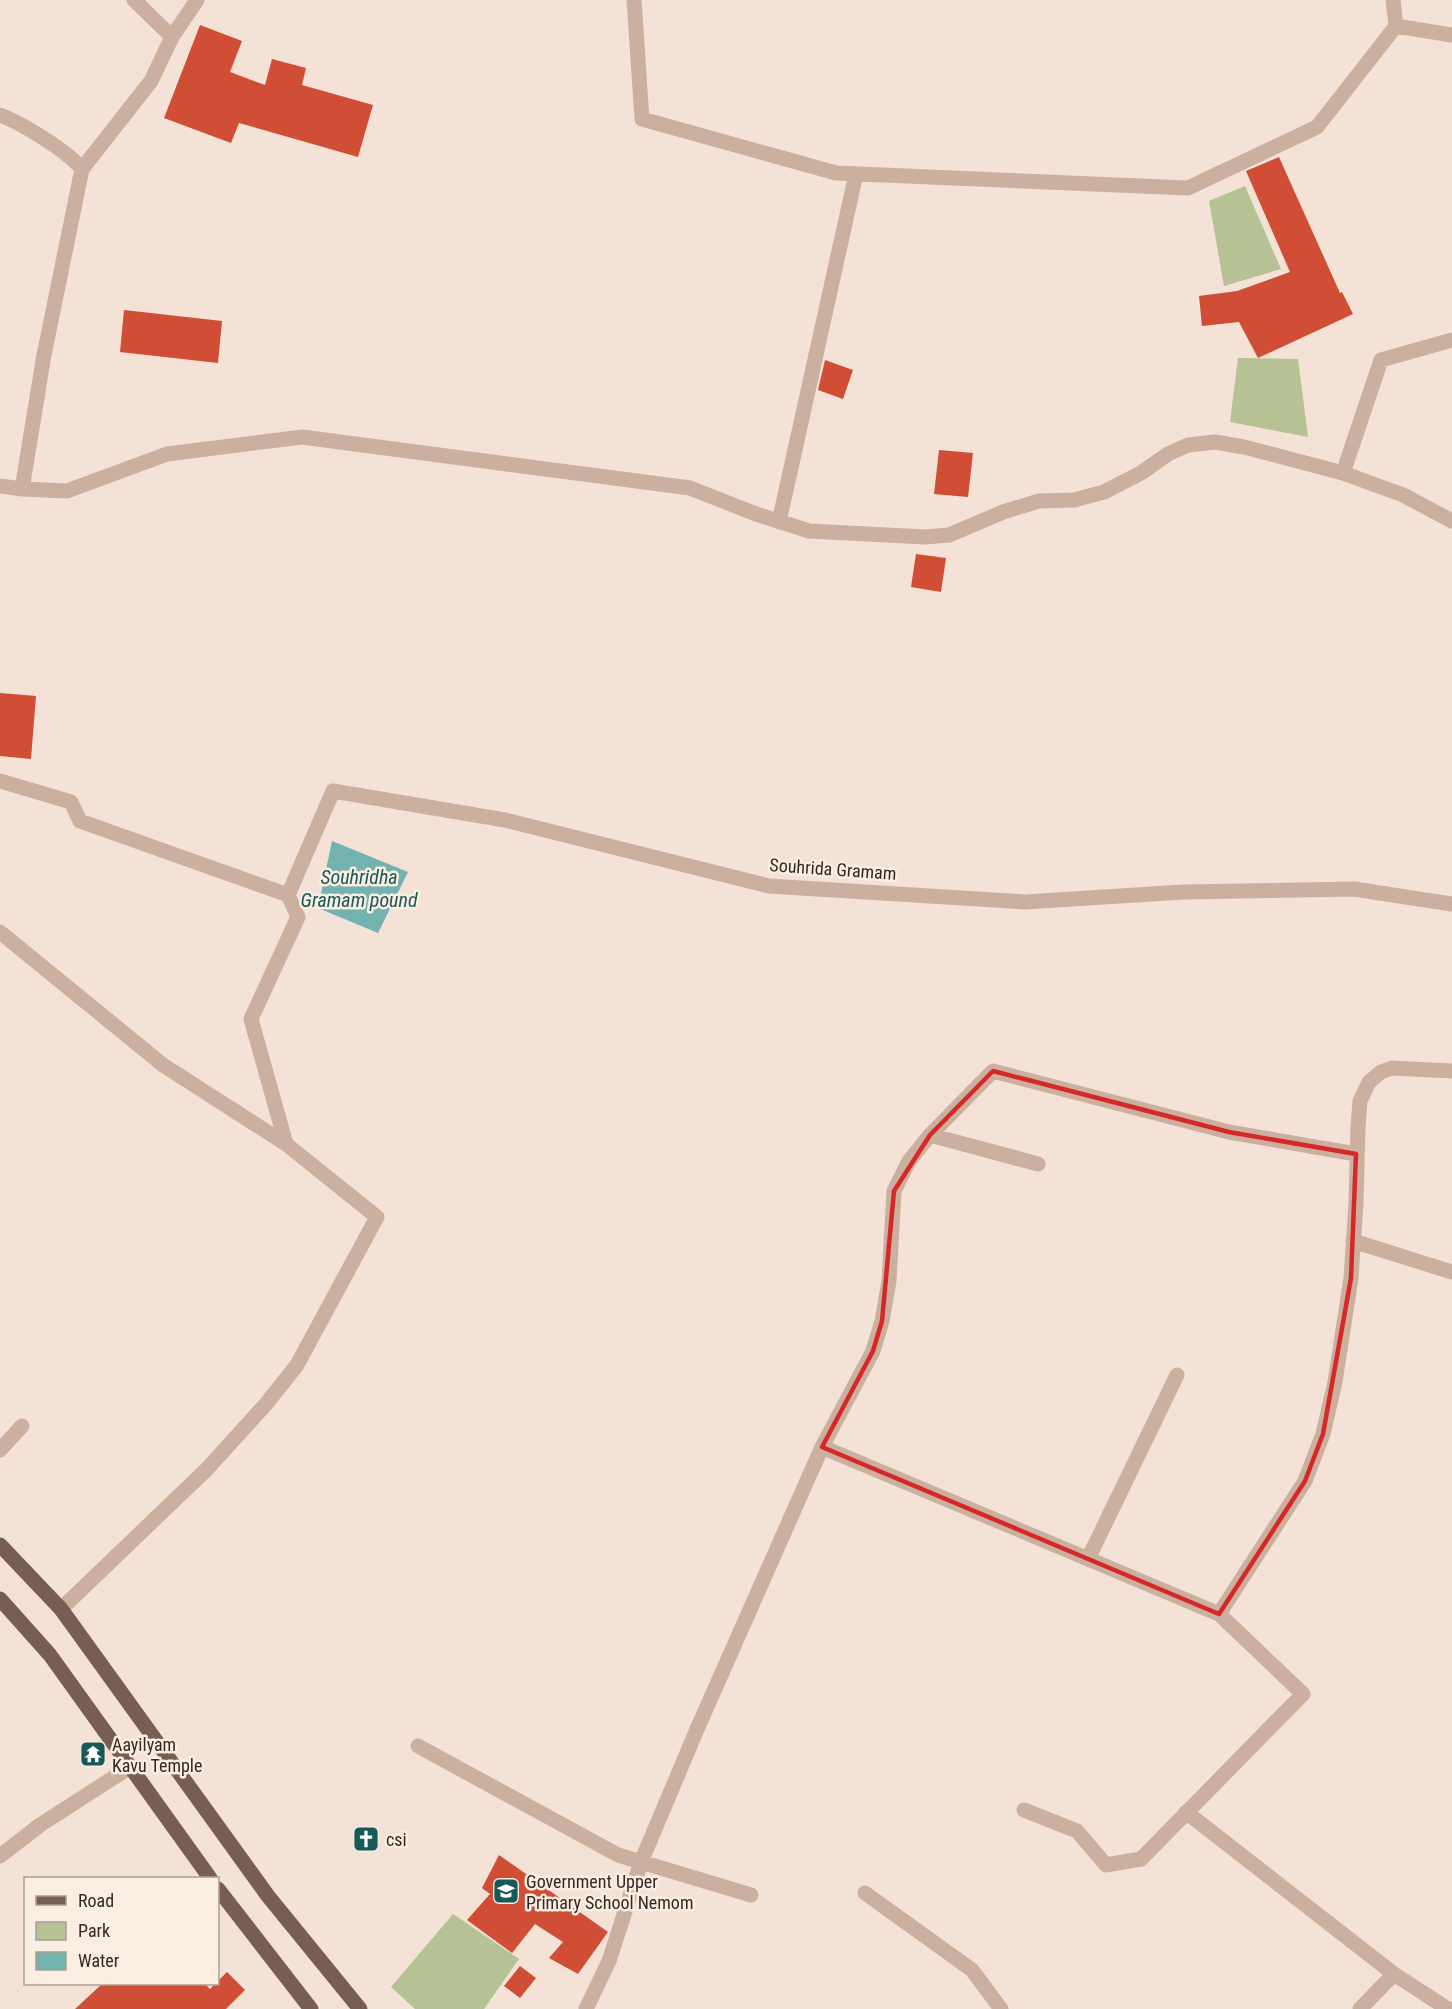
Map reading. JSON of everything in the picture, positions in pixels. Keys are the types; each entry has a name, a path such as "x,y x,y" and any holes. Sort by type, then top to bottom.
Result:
{"main road":[{"path":"0,1545 61,1609 268,1896 360,2009"},
{"path":"0,1599 50,1655 209,1877"},
{"path":"219,1889 311,2009"}],"street":[{"path":"134,0 172,37"},
{"path":"22,489 44,355 82,169 151,81 172,37 197,0"},
{"path":"634,0 642,119 836,173 1188,188 1317,127 1396,26 1393,0"},
{"path":"1396,26 1452,35"},
{"path":"0,116 10,118 51,144 82,169"},
{"path":"779,522 856,174"},
{"path":"1343,473 1381,360 1452,340"},
{"path":"0,486 67,491 167,454 302,437 690,488 809,531 925,537 949,535 1003,512 1039,501 1074,500 1104,492 1141,473 1168,454 1188,445 1215,442 1245,447 1343,473 1403,495 1452,521"},
{"path":"0,781 71,802 80,821 288,895 298,917 251,1019 286,1144"},
{"name":"Souhrida Gramam","path":"288,895 333,791 505,820 769,886 1025,902 1183,892 1354,889 1452,903"},
{"path":"0,932 163,1065 286,1144 377,1217 297,1365 267,1404 207,1469 61,1609"},
{"path":"1219,1614 1305,1480 1323,1434 1335,1382 1351,1278 1360,1101 1369,1082 1381,1071 1392,1068 1452,1071"},
{"path":"586,2009 609,1961 641,1862 698,1727 822,1447 873,1351 882,1321 889,1281 894,1191 909,1161 930,1135 993,1071 1229,1132 1356,1155"},
{"path":"930,1135 1038,1164"},
{"path":"1353,1241 1452,1272"},
{"path":"1088,1559 1177,1375"},
{"path":"0,1450 22,1426"},
{"path":"822,1447 1219,1614 1303,1694 1141,1859 1106,1866 1077,1831 1024,1810"},
{"path":"418,1746 618,1855 751,1895"},
{"path":"0,1856 40,1825 130,1767"},
{"path":"1186,1812 1394,1974 1448,2009"},
{"path":"865,1893 972,1970 1001,2009"},
{"path":"1360,2009 1394,1974"}],"highlighted area":[{"path":"993,1071 1229,1132 1356,1154 1351,1278 1323,1434 1305,1481 1219,1614 822,1447 873,1351 882,1321 894,1191 930,1135"}],"green space":[{"path":"1245,186 1281,269 1224,286 1209,201"},
{"path":"1238,358 1298,359 1308,437 1230,422"},
{"path":"453,1914 519,1959 484,2009 415,2009 391,1987"}],"water":[{"name":"Souhridha Gramam pound","path":"332,841 408,872 378,933 318,908"}],"building":[{"path":"200,25 242,41 230,72 265,85 272,59 306,68 302,85 373,105 358,157 239,123 231,143 164,118"},
{"path":"1279,157 1340,293 1342,292 1353,314 1258,358 1239,322 1202,326 1199,296 1237,291 1290,272 1246,171"},
{"path":"124,310 222,321 218,363 120,352"},
{"path":"825,360 853,370 843,399 818,390"},
{"path":"939,450 973,453 968,497 934,494"},
{"path":"916,554 946,558 941,592 911,587"},
{"path":"0,693 36,696 31,759 0,756"},
{"path":"499,1855 608,1932 578,1974 549,1958 563,1942 535,1924 512,1953 467,1920 490,1894 482,1888"},
{"path":"520,1966 536,1978 520,1998 504,1986"},
{"path":"227,1972 245,1990 226,2009 75,2009 101,1985 206,1985 210,1989 214,1985 219,1985 219,1980"}],"place":[{"name":"Aayilyam Kavu Temple","path":"93,1754"},
{"name":"csi","path":"366,1839"},
{"name":"Government Upper Primary School Nemom","path":"506,1891"}]}
